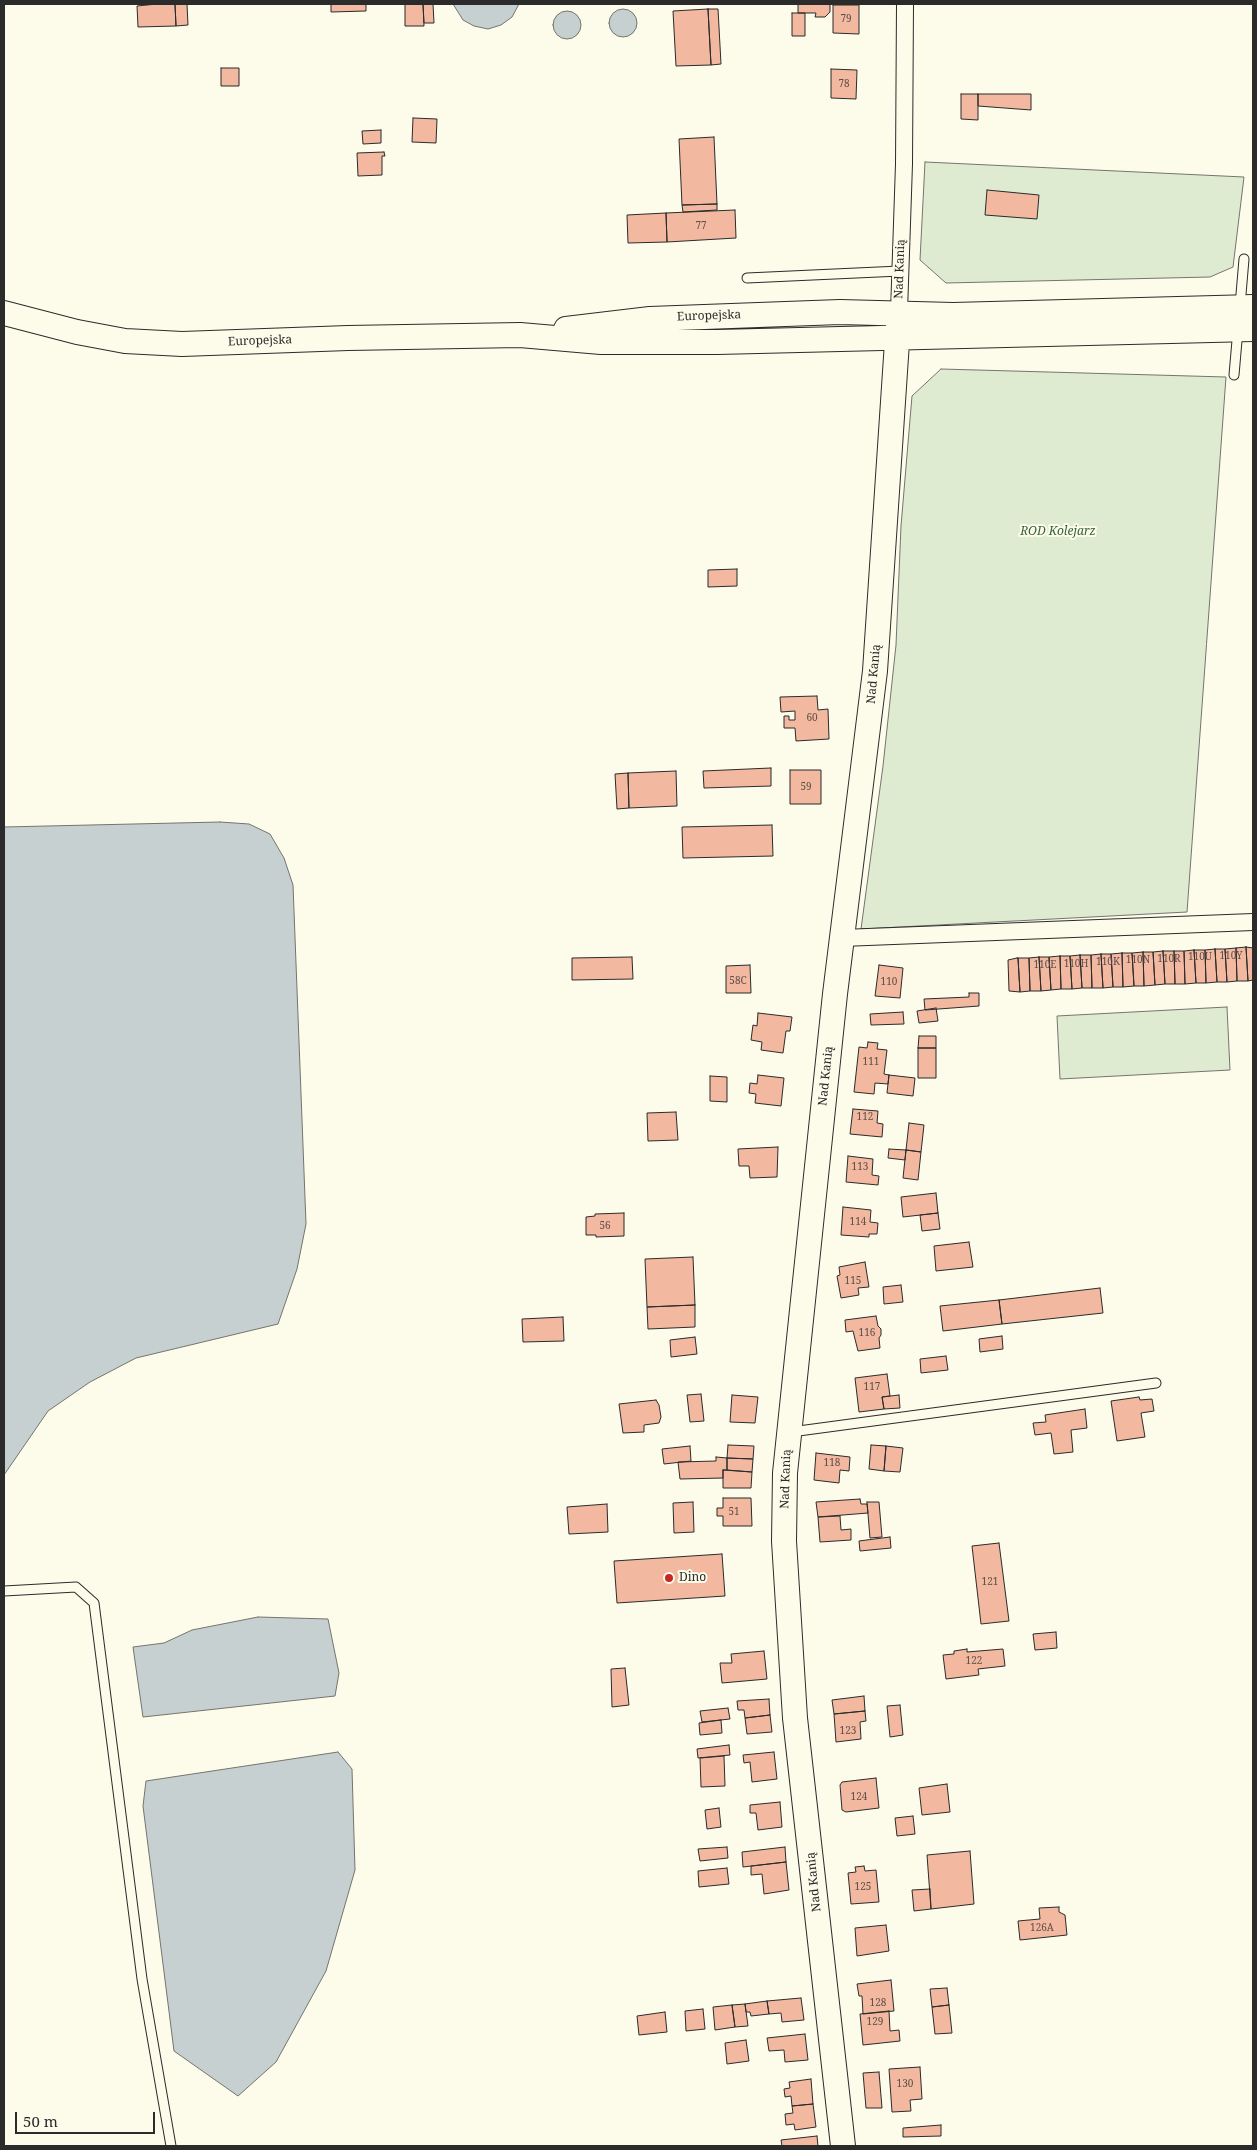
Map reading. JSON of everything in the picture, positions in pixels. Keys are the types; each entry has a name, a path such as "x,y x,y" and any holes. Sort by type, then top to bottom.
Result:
{"street":[{"name":"Nad Kanią","path":"843,2146 796,1718 784,1541 785,1473 842,938 875,671 897,339 904,164 905,4"},
{"name":"Europejska","path":"520,335 650,318 840,312 1244,318"},
{"name":"Europejska","path":"4,313 77,332 125,341 182,344 348,338 520,335 611,342 897,339 1244,318"},
{"path":"842,938 1253,922"}],"lane":[{"path":"1234,375 1244,318 1244,259"},
{"path":"746,278 900,272"},
{"path":"788,1432 1156,1383"},
{"path":"4,1591 76,1588 94,1603 142,1979 171,2146"}],"green space":[{"path":"925,162 1244,177 1233,267 1210,277 946,283 920,260"},
{"name":"ROD Kolejarz","path":"941,369 1226,377 1187,912 861,929 883,766 896,645 901,526 912,396"},
{"path":"1227,1007 1230,1070 1060,1079 1057,1016"}],"shaded area":[{"path":"453,4 519,4 512,17 501,25 488,29 474,26 463,20"},
{"path":"623,9 633,13 637,23 633,33 623,37 613,33 609,23 613,13"},
{"path":"567,11 577,15 581,25 577,35 567,39 557,35 553,25 557,15"},
{"path":"220,822 249,824 270,834 284,858 293,885 306,1224 297,1269 278,1324 136,1358 90,1382 48,1411 4,1475 4,827"},
{"path":"258,1617 328,1619 339,1673 335,1696 143,1717 133,1647 164,1643 192,1630"},
{"path":"338,1752 352,1769 355,1870 326,1971 276,2062 238,2096 174,2051 143,1806 146,1781"}],"building":[{"path":"175,4 176,26 138,27 137,6"},
{"path":"175,4 187,4 188,25 176,26"},
{"path":"331,4 366,4 366,11 331,12"},
{"path":"405,4 423,4 424,26 405,26"},
{"path":"423,4 433,4 434,23 424,23"},
{"path":"798,4 830,4 830,12 825,17 815,17 816,13 798,13"},
{"path":"833,5 859,5 859,34 833,33"},
{"path":"708,9 711,65 676,66 673,11"},
{"path":"708,9 718,9 721,64 711,65"},
{"path":"792,13 805,13 805,36 792,36"},
{"path":"221,68 239,68 239,86 221,86"},
{"path":"831,69 857,70 856,99 831,98"},
{"path":"961,94 978,94 978,120 961,119"},
{"path":"978,94 1031,94 1031,110 978,106"},
{"path":"413,118 437,119 436,143 412,142"},
{"path":"381,130 381,143 363,144 362,131"},
{"path":"714,137 717,204 682,205 679,139"},
{"path":"384,152 385,156 382,156 382,175 358,176 357,153"},
{"path":"987,190 1039,195 1037,219 985,215"},
{"path":"717,204 717,210 683,212 682,205"},
{"path":"735,210 736,238 667,242 666,213"},
{"path":"666,213 667,242 628,243 627,215"},
{"path":"737,569 737,586 708,587 708,570"},
{"path":"817,696 818,710 828,709 829,739 796,741 795,728 784,728 784,716 789,716 789,720 795,720 795,711 781,712 780,697"},
{"path":"771,768 771,786 704,788 703,771"},
{"path":"790,770 821,770 821,804 790,804"},
{"path":"676,771 677,806 629,808 628,773"},
{"path":"628,773 629,808 617,809 615,774"},
{"path":"772,825 773,856 683,858 682,827"},
{"path":"1246,947 1253,948 1253,980 1248,981"},
{"path":"1246,947 1248,981 1237,981 1236,948"},
{"path":"1236,948 1237,981 1227,982 1225,949"},
{"path":"1215,949 1225,949 1227,982 1217,982"},
{"path":"1215,949 1217,982 1206,983 1205,950"},
{"path":"1194,950 1205,950 1206,983 1196,983"},
{"path":"1194,950 1196,983 1185,984 1184,951"},
{"path":"1163,951 1174,951 1175,984 1165,984"},
{"path":"1163,951 1165,984 1155,985 1153,952"},
{"path":"1174,951 1184,951 1185,984 1175,984"},
{"path":"1143,952 1153,952 1155,985 1144,986"},
{"path":"1143,952 1144,986 1134,986 1132,953"},
{"path":"1122,953 1132,953 1134,986 1123,987"},
{"path":"1122,953 1123,987 1113,987 1111,954"},
{"path":"1101,954 1111,954 1113,987 1103,988"},
{"path":"1101,954 1103,988 1092,988 1091,955"},
{"path":"1080,955 1091,955 1092,988 1082,988"},
{"path":"1080,955 1082,988 1072,989 1070,956"},
{"path":"1060,956 1070,956 1072,989 1061,989"},
{"path":"1060,956 1061,989 1051,990 1049,957"},
{"path":"632,957 633,979 572,980 572,958"},
{"path":"1039,957 1049,957 1051,990 1041,991"},
{"path":"1039,957 1041,991 1030,991 1029,958"},
{"path":"1018,958 1020,992 1009,991 1008,960"},
{"path":"1018,958 1029,958 1030,991 1020,992"},
{"path":"750,965 751,993 726,993 726,966"},
{"path":"879,965 903,968 900,998 875,996"},
{"path":"969,993 979,993 979,1006 925,1010 924,999 969,997"},
{"path":"936,1008 938,1021 919,1023 917,1011"},
{"path":"903,1012 904,1024 871,1025 870,1014"},
{"path":"758,1013 792,1017 790,1031 786,1031 783,1053 761,1050 762,1042 751,1040 753,1025 757,1026"},
{"path":"919,1036 936,1036 936,1048 918,1048"},
{"path":"868,1042 878,1043 877,1049 887,1050 884,1074 889,1075 888,1084 875,1083 874,1094 854,1092 859,1047 867,1048"},
{"path":"918,1048 936,1048 936,1078 918,1078"},
{"path":"758,1075 784,1078 781,1106 755,1103 756,1094 749,1093 750,1083 757,1084"},
{"path":"889,1075 915,1078 913,1096 887,1093"},
{"path":"710,1076 727,1077 727,1102 710,1101"},
{"path":"853,1109 878,1111 877,1123 883,1124 882,1137 850,1134"},
{"path":"676,1112 678,1140 648,1141 647,1113"},
{"path":"909,1123 924,1125 921,1152 906,1150"},
{"path":"778,1147 777,1177 750,1178 749,1166 739,1166 738,1149"},
{"path":"889,1149 906,1150 905,1160 888,1158"},
{"path":"906,1150 921,1152 918,1180 903,1178"},
{"path":"848,1156 873,1159 872,1175 879,1176 878,1185 846,1182"},
{"path":"936,1193 938,1213 903,1217 901,1197"},
{"path":"843,1207 871,1210 870,1222 878,1223 877,1234 869,1234 869,1237 841,1235"},
{"path":"624,1213 624,1236 596,1237 596,1235 586,1235 586,1217 595,1216 595,1214"},
{"path":"938,1213 940,1229 922,1231 920,1215"},
{"path":"969,1242 973,1267 936,1271 934,1246"},
{"path":"693,1257 695,1305 647,1307 645,1259"},
{"path":"865,1262 869,1287 858,1288 859,1295 841,1298 837,1276 840,1275 839,1267"},
{"path":"901,1285 903,1302 884,1304 883,1287"},
{"path":"1100,1288 1103,1313 1002,1324 999,1300"},
{"path":"999,1300 1002,1324 943,1331 940,1306"},
{"path":"695,1305 695,1327 648,1329 647,1307"},
{"path":"876,1316 878,1326 881,1329 879,1338 880,1348 858,1351 853,1331 846,1332 845,1320"},
{"path":"563,1317 564,1341 523,1342 522,1319"},
{"path":"1002,1336 1003,1349 980,1352 979,1339"},
{"path":"695,1337 697,1354 671,1357 670,1340"},
{"path":"946,1356 948,1370 921,1373 920,1359"},
{"path":"887,1374 890,1396 882,1397 884,1409 859,1412 855,1378"},
{"path":"701,1394 704,1421 690,1422 687,1395"},
{"path":"732,1395 758,1397 755,1423 730,1422"},
{"path":"899,1395 900,1408 884,1409 882,1397"},
{"path":"1139,1397 1140,1400 1152,1399 1154,1411 1141,1413 1145,1437 1117,1441 1111,1401"},
{"path":"656,1400 661,1417 659,1423 644,1425 644,1432 623,1433 619,1404"},
{"path":"1085,1409 1087,1428 1071,1430 1073,1452 1054,1454 1051,1433 1035,1435 1033,1423 1046,1422 1045,1415"},
{"path":"728,1445 754,1446 753,1459 727,1458"},
{"path":"871,1445 886,1446 884,1471 869,1469"},
{"path":"690,1446 691,1461 664,1464 662,1449"},
{"path":"886,1446 903,1448 900,1472 884,1471"},
{"path":"816,1453 850,1457 849,1471 840,1470 839,1483 814,1480"},
{"path":"716,1457 727,1458 727,1470 723,1470 723,1478 680,1479 678,1462 716,1461"},
{"path":"727,1458 753,1459 752,1472 727,1470"},
{"path":"723,1470 752,1472 751,1488 723,1488"},
{"path":"723,1498 751,1498 752,1526 723,1526 723,1516 717,1516 717,1508 723,1508"},
{"path":"860,1499 861,1504 867,1504 868,1513 818,1517 816,1502"},
{"path":"693,1502 694,1532 674,1533 673,1503"},
{"path":"867,1502 879,1502 882,1537 870,1538"},
{"path":"607,1504 608,1532 569,1534 567,1507"},
{"path":"840,1516 841,1530 851,1529 851,1540 820,1542 818,1517"},
{"path":"890,1537 891,1548 860,1551 859,1541"},
{"path":"999,1543 1009,1621 981,1624 972,1546"},
{"name":"Dino","path":"722,1554 725,1596 617,1603 614,1561"},
{"path":"1056,1632 1057,1648 1035,1650 1033,1634"},
{"path":"967,1649 967,1652 1003,1649 1005,1666 978,1669 979,1675 946,1679 943,1655 954,1654 954,1651"},
{"path":"764,1651 767,1679 722,1683 720,1663 732,1663 731,1654"},
{"path":"625,1668 629,1705 612,1707 611,1669"},
{"path":"864,1696 865,1711 834,1714 832,1700"},
{"path":"769,1699 770,1715 745,1718 744,1710 738,1710 737,1701"},
{"path":"900,1705 903,1735 890,1737 887,1706"},
{"path":"728,1708 730,1719 702,1722 700,1711"},
{"path":"865,1711 866,1721 860,1722 861,1739 836,1742 834,1714"},
{"path":"770,1715 772,1732 747,1734 745,1718"},
{"path":"721,1720 722,1733 700,1735 699,1723"},
{"path":"729,1745 730,1755 698,1758 697,1749"},
{"path":"774,1752 777,1779 752,1782 750,1762 744,1763 743,1755"},
{"path":"724,1756 725,1786 701,1787 700,1758"},
{"path":"876,1778 879,1808 846,1812 842,1810 840,1785 842,1782"},
{"path":"947,1784 950,1812 922,1815 919,1788"},
{"path":"780,1802 782,1827 758,1830 756,1813 750,1813 750,1805"},
{"path":"719,1808 721,1827 707,1829 705,1810"},
{"path":"913,1816 915,1834 897,1836 895,1818"},
{"path":"727,1847 728,1858 700,1861 698,1849"},
{"path":"785,1847 786,1862 743,1867 742,1852"},
{"path":"970,1851 974,1904 931,1909 927,1855"},
{"path":"786,1862 789,1890 764,1894 762,1874 751,1875 751,1866"},
{"path":"864,1866 865,1871 876,1870 879,1902 851,1904 848,1873 856,1872 855,1867"},
{"path":"727,1868 729,1884 699,1887 698,1871"},
{"path":"930,1889 931,1909 914,1911 912,1890"},
{"path":"1059,1907 1059,1912 1065,1915 1067,1935 1020,1940 1018,1921 1040,1919 1039,1908"},
{"path":"886,1925 889,1951 857,1956 855,1928"},
{"path":"891,1980 894,2011 863,2014 862,1996 859,1996 857,1984"},
{"path":"947,1988 949,2005 932,2007 930,1989"},
{"path":"801,1998 804,2020 782,2022 781,2013 769,2014 767,2001"},
{"path":"767,2001 769,2014 751,2016 750,2012 746,2012 745,2004"},
{"path":"745,2004 748,2026 735,2027 732,2005"},
{"path":"732,2005 735,2027 715,2030 713,2007"},
{"path":"949,2005 952,2033 935,2034 932,2007"},
{"path":"703,2009 705,2029 686,2031 685,2011"},
{"path":"889,2011 890,2031 899,2030 900,2041 863,2045 860,2014"},
{"path":"665,2012 667,2032 639,2035 637,2016"},
{"path":"805,2034 808,2060 785,2062 784,2050 769,2051 767,2038"},
{"path":"746,2040 749,2061 727,2064 725,2043"},
{"path":"920,2067 922,2099 910,2100 911,2111 892,2112 889,2069"},
{"path":"879,2072 882,2108 866,2108 863,2073"},
{"path":"811,2079 813,2104 792,2106 791,2096 785,2097 784,2089 790,2088 789,2082"},
{"path":"813,2104 816,2127 795,2130 794,2124 786,2125 785,2114 793,2113 792,2106"},
{"path":"941,2125 941,2136 903,2137 903,2128"},
{"path":"817,2136 818,2146 782,2146 781,2140"}],"place":[{"name":"Dino","path":"669,1578"}]}
